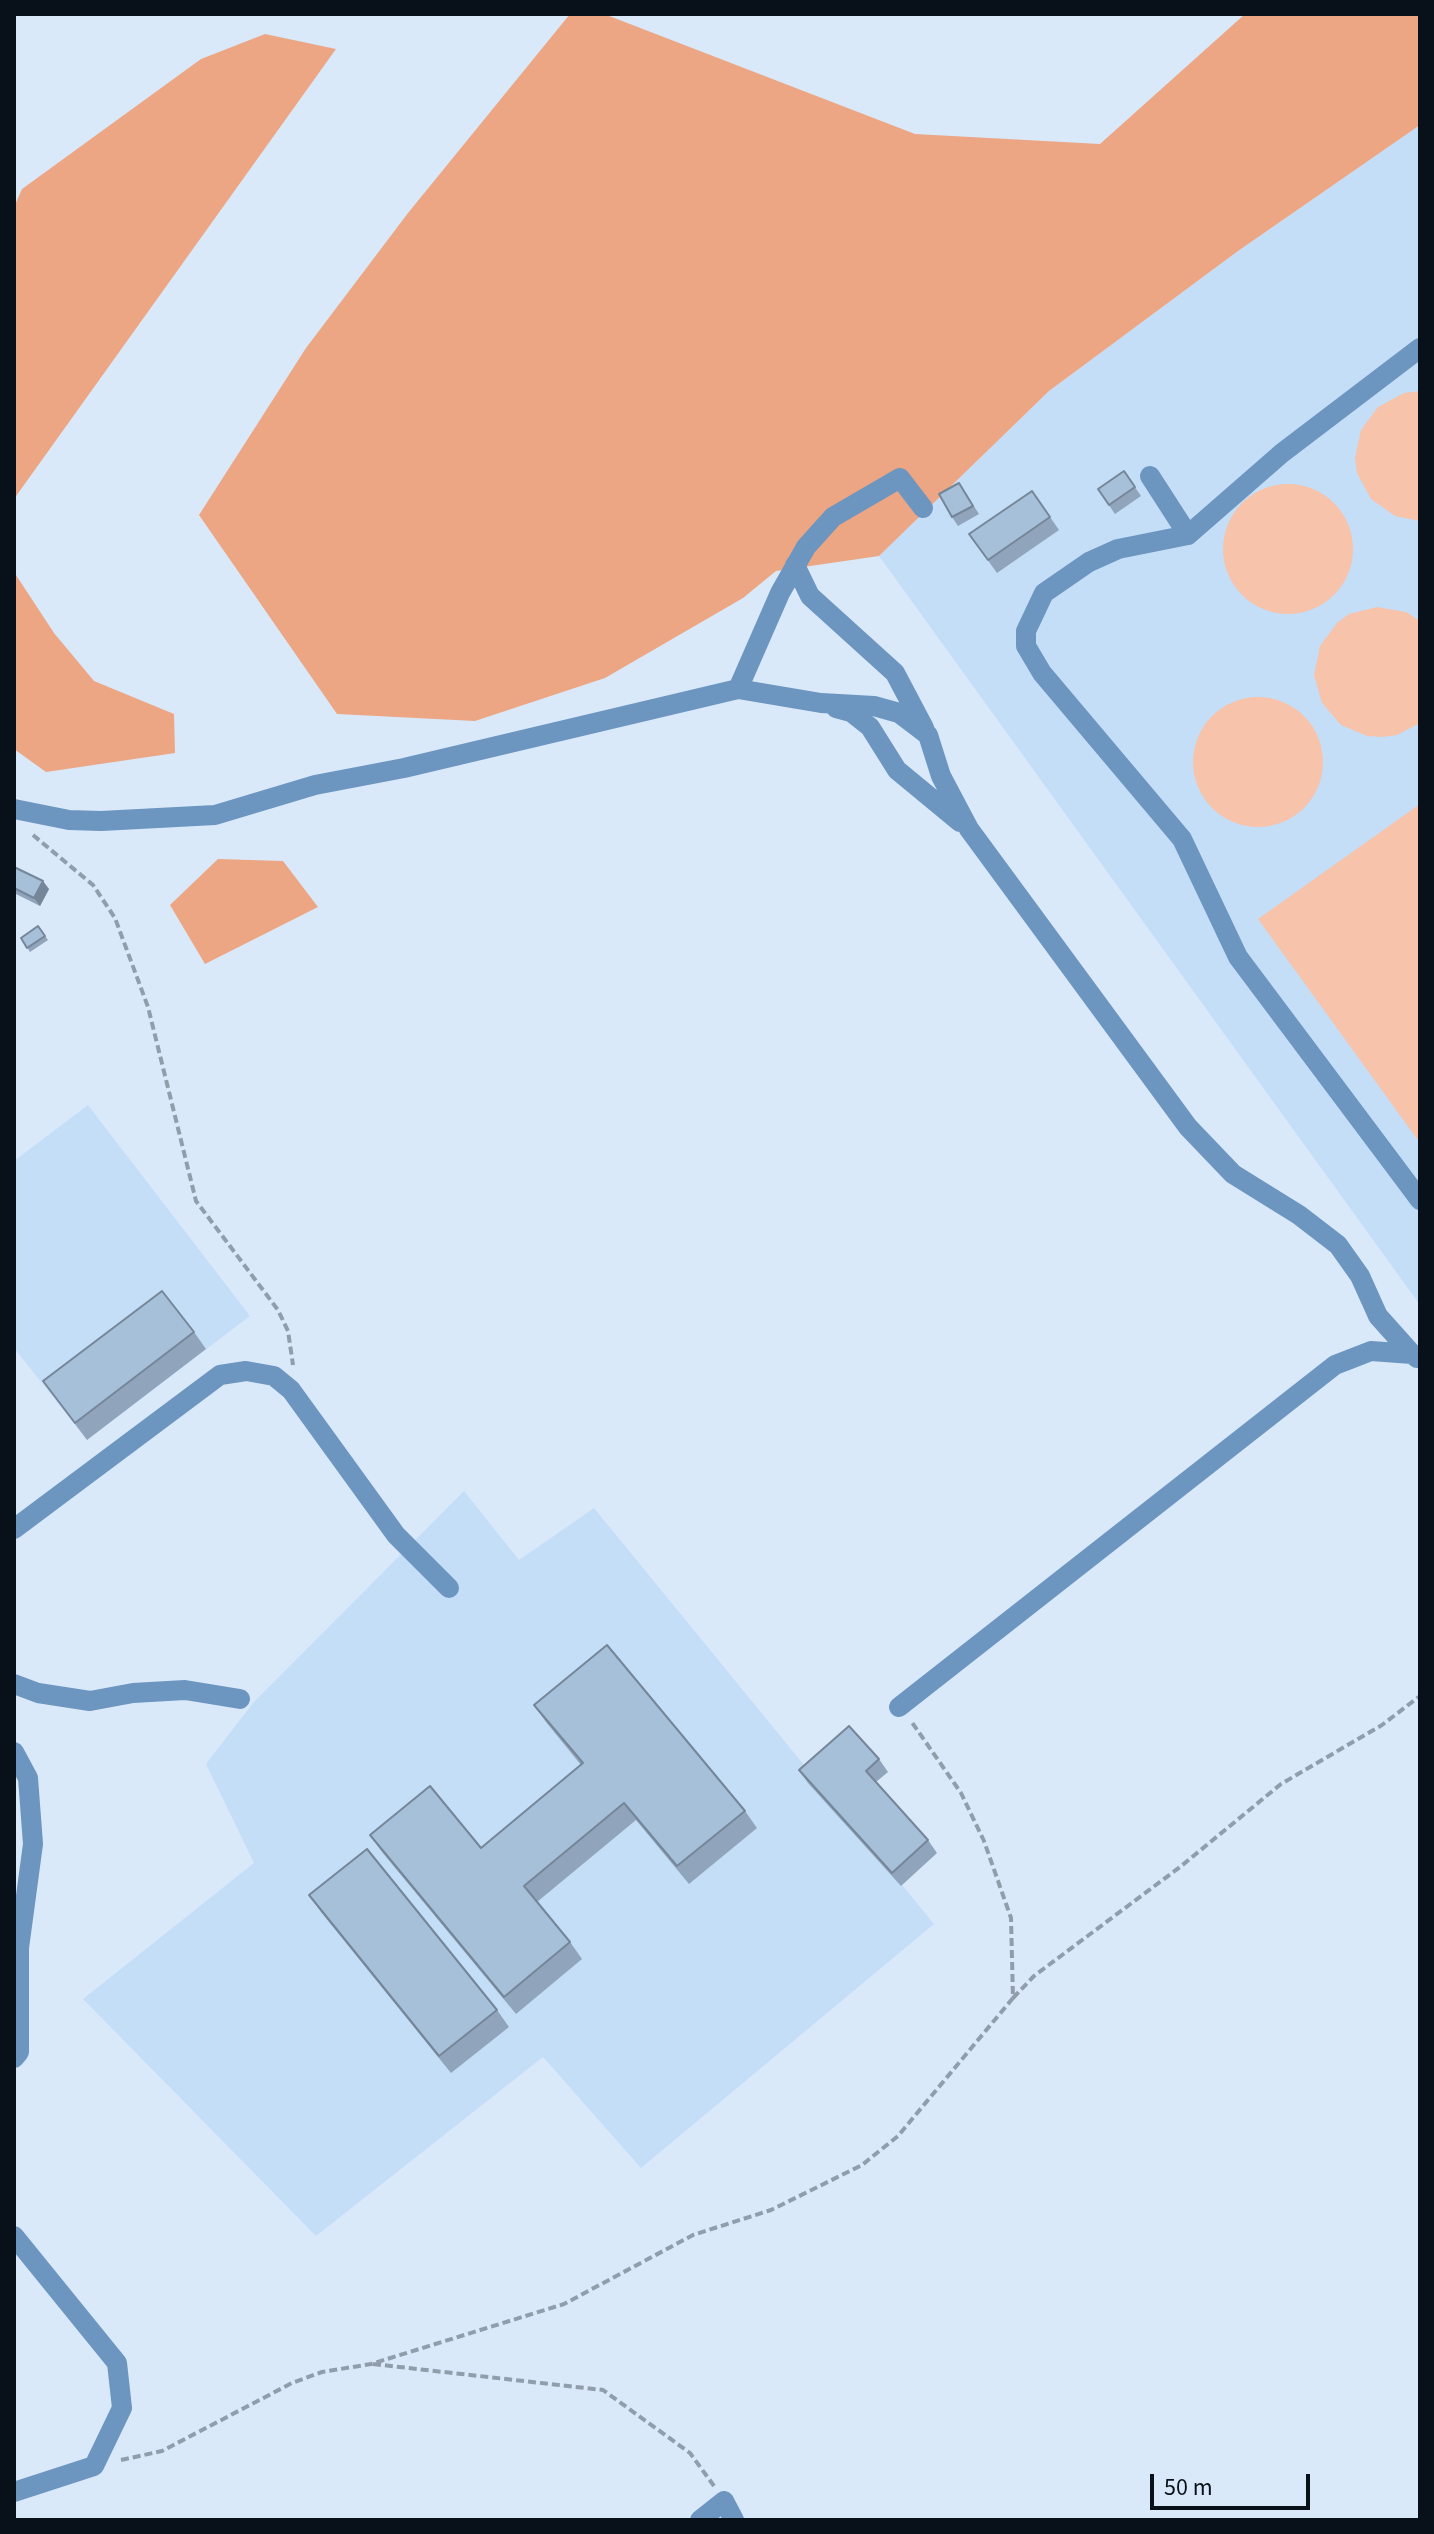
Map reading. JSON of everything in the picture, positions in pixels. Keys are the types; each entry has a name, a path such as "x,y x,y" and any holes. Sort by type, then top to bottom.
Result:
{"street":[{"path":"1420,348 1282,453 1188,535 1118,549 1080,568 1044,593 1026,631 1026,646 1042,673 1182,839 1238,957 1420,1200"},
{"path":"1150,476 1188,535"},
{"path":"738,689 795,565 806,547 833,517 900,478 923,508"},
{"path":"795,565 810,596 885,660 928,735 941,776 969,829 1188,1127 1233,1174 1338,1245 1360,1276 1378,1316 1416,1357"},
{"path":"14,809 69,820 101,821 215,815 315,785 404,768 738,689 821,703 874,706 911,720 928,735"},
{"path":"821,703 851,712 870,727 897,770 969,829"},
{"path":"899,1707 1335,1365 1371,1351 1416,1357"},
{"path":"14,1529 220,1375 246,1371 274,1376 291,1390 396,1535 449,1588"},
{"path":"14,1684 38,1693 90,1701 133,1693 185,1690 240,1699"},
{"path":"14,1752 28,1778 33,1844 19,1948 19,2052 14,2058"},
{"path":"14,2236 117,2363 122,2408 94,2466 14,2492"},
{"path":"700,2520 724,2501 734,2520"}],"path":[{"path":"30,833 61,855 93,885 115,918 148,1007 196,1201 284,1321 294,1361 291,1390"},
{"path":"94,2466 162,2451 292,2383 322,2372 371,2364 564,2304 693,2235 771,2210 862,2165 898,2136 1034,1976 1180,1867 1281,1784 1382,1725 1420,1696"},
{"path":"899,1707 936,1754 984,1841 1011,1918 1013,1998"},
{"path":"371,2364 603,2390 690,2453 724,2501"}],"shaded area":[{"path":"570,14 604,14 915,134 1100,144 1245,14 1420,14 1420,125 1238,251 1049,391 879,556 776,571 743,598 605,678 475,721 337,714 199,515 306,348 408,213"},
{"path":"265,34 336,49 14,499 14,207 22,189 201,59"},
{"path":"1420,125 1420,1305 879,556 1049,391 1238,251"},
{"path":"1420,391 1420,521 1395,516 1371,499 1357,473 1355,458 1361,430 1378,407 1404,393"},
{"path":"1288,484 1313,489 1334,503 1348,524 1353,549 1348,574 1334,595 1313,609 1288,614 1263,609 1242,595 1228,574 1223,549 1228,524 1242,503 1263,489"},
{"path":"14,572 54,633 94,681 174,714 175,753 46,772 14,749"},
{"path":"1377,607 1406,612 1420,621 1420,723 1397,735 1382,737 1367,736 1341,725 1322,703 1314,675 1320,646 1337,623 1349,614"},
{"path":"1258,697 1283,702 1304,716 1318,737 1323,762 1318,787 1304,808 1283,822 1258,827 1233,822 1212,808 1198,787 1193,762 1198,737 1212,716 1233,702"},
{"path":"1420,804 1420,1143 1258,919"},
{"path":"218,859 283,861 318,907 205,964 170,905"},
{"path":"88,1105 250,1316 87,1440 14,1348 14,1161"},
{"path":"464,1491 519,1560 594,1508 934,1924 641,2168 543,2057 316,2236 83,1999 254,1863 206,1764 253,1703"}],"building":[{"path":"1124,471 1135,487 1109,505 1098,489"},
{"path":"959,483 973,506 952,517 939,494"},
{"path":"1032,491 1050,517 988,560 969,534"},
{"path":"14,867 43,881 34,898 14,888"},
{"path":"38,926 45,936 27,948 21,938"},
{"path":"162,1291 194,1332 75,1423 43,1381"},
{"path":"607,1645 745,1811 677,1866 624,1803 524,1886 570,1942 504,1997 370,1835 430,1786 481,1848 583,1763 534,1705"},
{"path":"849,1726 879,1759 866,1771 928,1840 892,1873 799,1770"},
{"path":"367,1849 497,2010 439,2056 309,1895"}]}
